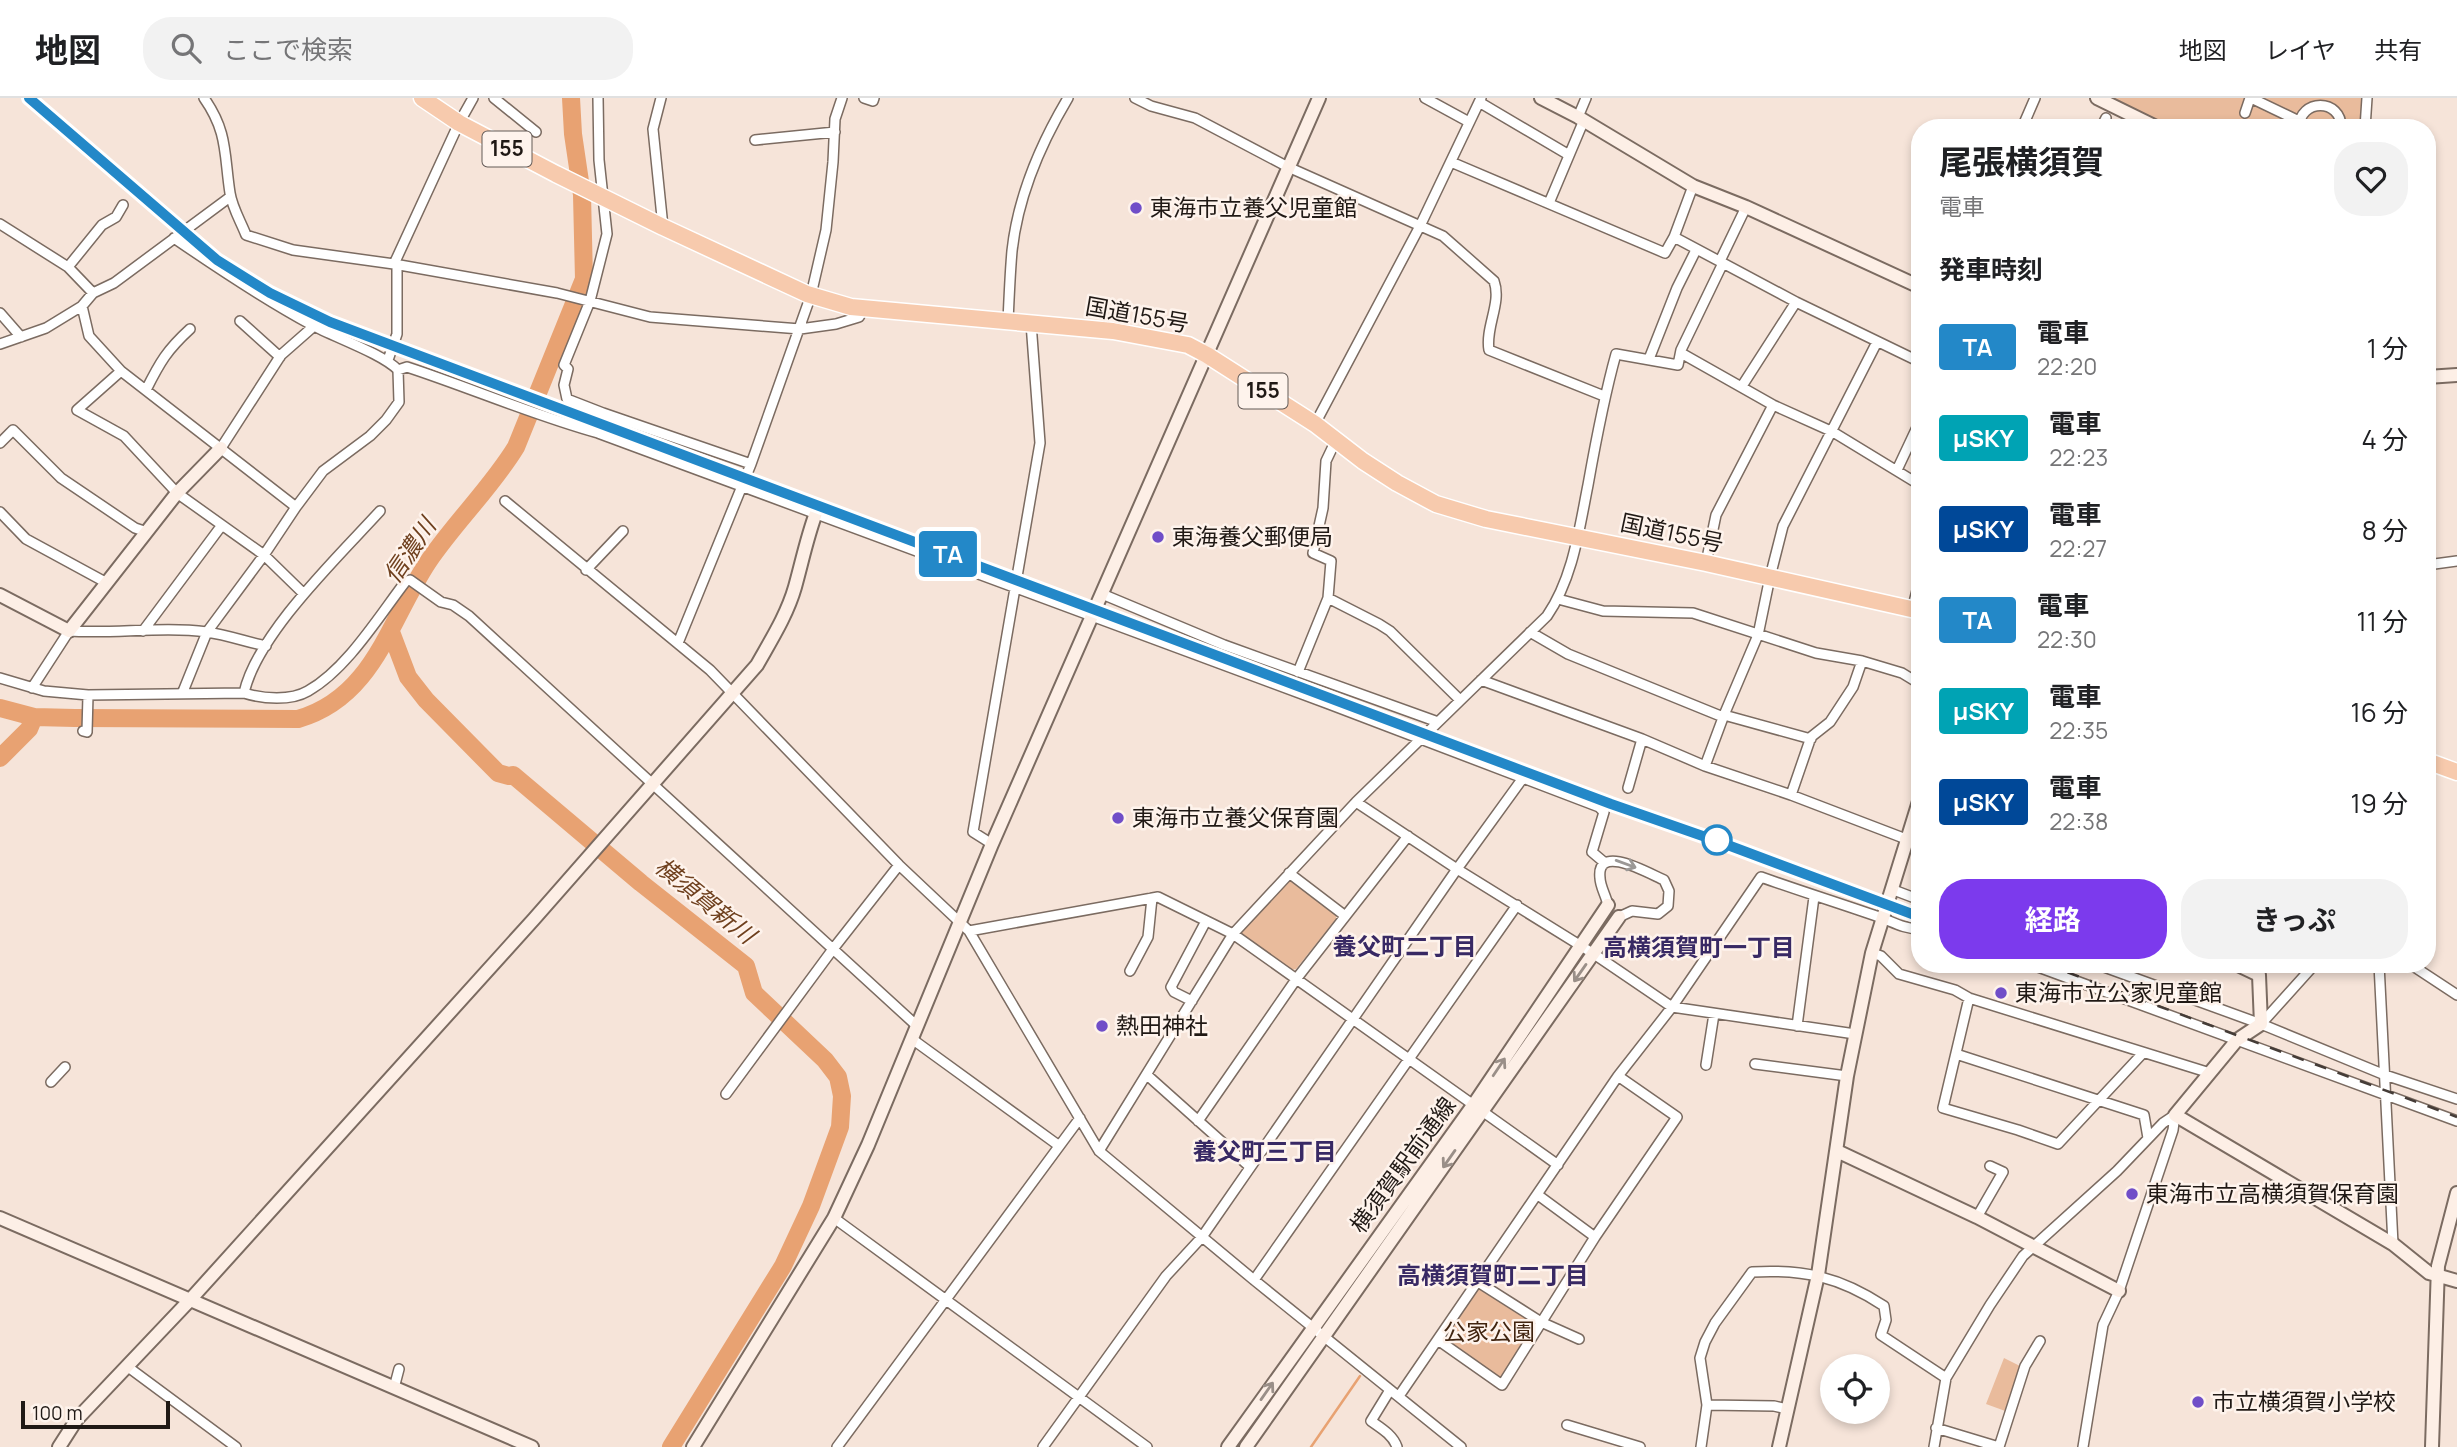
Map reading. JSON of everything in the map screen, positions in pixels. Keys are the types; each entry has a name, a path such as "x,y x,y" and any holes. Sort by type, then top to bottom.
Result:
{"highway":[{"name":"国道155号","path":"422,98 459,123 556,174 766,276 811,295 851,307 1031,323 1151,337 1188,345 1315,424 1397,483 1436,504 1486,519 1706,563 1911,610"},
{"path":"2436,764 2457,772"}],"street":[{"path":"204,98 220,125 230,197 246,235 254,239 293,250 557,293 650,317 800,330 859,317 864,308"},
{"path":"388,360 397,334 395,265 459,123 473,98"},
{"path":"494,98 536,132"},
{"path":"598,98 599,160 607,234 588,301 564,366 568,369 564,385 567,399 751,464"},
{"path":"661,98 653,129 663,227"},
{"path":"678,643 751,464 811,295 826,230 835,120 842,98"},
{"path":"864,98 873,101 874,98"},
{"path":"1008,322 1012,249 1025,192 1038,155 1068,98"},
{"path":"1135,98 1151,106 1195,118 1288,167 1443,236 1494,281 1497,287 1487,337 1489,350 1604,396"},
{"path":"693,1447 834,1218 868,1145 959,920 1319,98"},
{"path":"1425,98 1469,122"},
{"path":"1541,98 1692,186 1746,207 1911,283"},
{"path":"1549,203 1569,155 1586,98"},
{"path":"2026,119 2035,98"},
{"path":"2097,98 2140,119"},
{"path":"2245,113 2250,98 2290,119"},
{"path":"2366,119 2367,98"},
{"path":"1315,424 1420,226 1480,100 1569,155"},
{"path":"2301,119 2305,108 2325,101 2336,110 2340,119"},
{"path":"755,140 835,132"},
{"path":"1451,162 1665,253 1674,237 1692,186"},
{"path":"0,344 46,328 82,306 93,293 114,283 230,197"},
{"path":"68,267 102,225 116,217 123,205"},
{"path":"1100,1151 1233,934 1419,739 1547,616 1558,599 1579,537 1604,396 1616,354 1678,365 1746,207"},
{"path":"0,225 68,267 93,293"},
{"path":"1674,237 1796,302 1911,358"},
{"path":"174,238 247,288 314,326 376,357 388,360 398,370 399,402 370,436 323,471 296,507 207,632 182,694"},
{"path":"1649,359 1677,288 1696,250"},
{"path":"1742,386 1796,302"},
{"path":"82,306 89,336 121,371 296,507"},
{"path":"0,313 21,337"},
{"path":"240,321 280,357"},
{"path":"992,844 973,832 1040,443 1031,323"},
{"path":"32,688 69,631 177,493 221,448 280,357 314,326"},
{"path":"146,390 164,356 190,329"},
{"path":"1705,766 1758,635 1783,526 1877,342"},
{"path":"1681,353 1773,405 1833,432 1911,479"},
{"path":"398,370 407,367 742,485 1602,809 1603,819 1592,852 1605,863"},
{"path":"121,371 77,410 124,436 177,493 264,555 304,594"},
{"path":"2436,376 2457,375"},
{"path":"1706,563 1716,514 1773,405"},
{"path":"598,433 603,412"},
{"path":"0,443 13,430 61,478 135,528 147,532"},
{"path":"1297,672 1328,598 1331,561 1313,553 1323,508 1326,461 1336,440"},
{"path":"1897,470 1911,440"},
{"path":"505,501 710,670 899,865 959,920 969,931 1100,1151 1254,1280 1461,1447"},
{"path":"244,693 266,646 304,594 380,511"},
{"path":"0,512 26,538 107,583"},
{"path":"59,1447 77,1419 190,1301 654,785 757,666 794,589 808,533 816,513"},
{"path":"143,631 222,525"},
{"path":"586,570 623,531"},
{"path":"2436,564 2457,561"},
{"path":"0,678 44,691 88,695 244,693 256,697 284,697 308,691 326,678 353,650 406,580 414,583 441,602 469,616 917,1026"},
{"path":"1102,594 1224,645 1438,722"},
{"path":"0,595 69,631 207,632 266,646"},
{"path":"1328,598 1390,632 1460,701"},
{"path":"1558,599 1603,611 1693,613 1815,653 1862,661 1902,673 1911,678"},
{"path":"1530,632 1568,654 1723,716 1811,739"},
{"path":"1791,795 1811,739 1829,722 1853,687 1862,661"},
{"path":"1481,680 1642,739 1705,766 1911,840"},
{"path":"85,729 88,695"},
{"path":"1628,788 1642,739"},
{"path":"1043,1447 1166,1276 1202,1237 1523,778"},
{"path":"1356,803 1594,954 1672,1007 1855,1034"},
{"path":"1779,1447 1818,1275 1847,1076 1872,953 1911,824"},
{"path":"1198,1121 1297,978 1408,836"},
{"path":"1608,905 1600,880 1600,869 1605,863 1617,860 1664,880 1669,891 1668,906 1658,914 1632,911 1619,917"},
{"path":"726,1094 899,865"},
{"path":"1289,873 1344,915"},
{"path":"1399,1396 1618,1076 1672,1007 1761,877 1911,929"},
{"path":"1891,889 1911,897"},
{"path":"969,931 1158,897 1233,934 1558,1165"},
{"path":"1797,1026 1814,897"},
{"path":"1129,971 1148,937 1152,898"},
{"path":"1254,1280 1517,905"},
{"name":"横須賀駅前通線","path":"1246,1447 1479,1108 1608,905"},
{"name":"横須賀駅前通線","path":"1228,1447 1312,1327 1479,1108 1619,917"},
{"path":"1192,1001 1174,992 1171,987 1206,921"},
{"path":"1872,953 1881,956 1899,974 1955,989 1969,998 2210,1073"},
{"path":"2055,973 2457,1121"},
{"path":"2121,973 2261,1024 2385,1075 2457,1098"},
{"path":"2255,973 2259,975 2261,1024"},
{"path":"1934,1447 1946,1378 2023,1256 2117,1171 2163,1123 2175,1115 2237,1040 2276,1010 2307,973"},
{"path":"2379,973 2393,1244"},
{"path":"2424,973 2457,995"},
{"path":"1969,998 1943,1108 2058,1144 2143,1053"},
{"path":"1706,1065 1714,1014"},
{"path":"912,1039 1058,1145"},
{"path":"1956,1054 2144,1115 2148,1138"},
{"path":"1755,1064 1847,1076"},
{"path":"51,1082 65,1067"},
{"path":"1147,1075 1250,1167"},
{"path":"1438,1340 1502,1385 1595,1237 1677,1117 1618,1076"},
{"path":"2175,1115 2393,1244 2429,1273 2457,1281"},
{"path":"2083,1447 2103,1325 2119,1291 2173,1130 2175,1115"},
{"path":"837,1447 1080,1118"},
{"path":"1837,1151 1977,1217 2119,1291"},
{"path":"1977,1217 2003,1172 1990,1166"},
{"path":"2432,1447 2438,1266 2457,1194"},
{"path":"1538,1195 1595,1237"},
{"path":"0,1218 531,1447"},
{"path":"834,1218 1147,1447"},
{"path":"1701,1447 1706,1405 1700,1358 1715,1323 1752,1272 1818,1275 1849,1287 1884,1307 1886,1320 1881,1335 1946,1378"},
{"path":"1478,1282 1541,1322 1579,1339"},
{"path":"1936,1429 1998,1447 2025,1366 2040,1341"},
{"path":"128,1367 236,1447"},
{"path":"394,1388 399,1369"},
{"path":"1390,1390 1371,1421 1388,1433 1397,1447"},
{"path":"1706,1405 1787,1409"},
{"path":"1567,1425 1640,1447"}],"green space":[{"path":"2099,98 2364,98 2363,119 2144,119"},
{"path":"1289,880 1294,880 1336,913 1336,919 1296,969 1291,970 1243,936 1241,931"},
{"name":"公家公園","path":"1483,1287 1533,1323 1533,1328 1502,1377 1498,1377 1446,1341 1445,1336 1479,1288"},
{"path":"2004,1358 2024,1368 2008,1412 1986,1404"}],"waterway":[{"name":"信濃川","path":"0,708 34,717 298,719 324,708 345,693 362,675 390,632 428,562 516,447 584,279 582,195 571,98"},
{"name":"横須賀新川","path":"391,632 408,677 426,700 498,773 513,775 641,883 746,966 754,993 825,1060 838,1077 842,1096 840,1127 811,1206 783,1266 671,1447"},
{"path":"0,758 29,729 34,717"},
{"path":"1311,1447 1360,1376"}],"railway":[{"path":"29,98 217,260 270,293 351,332 1911,914"},
{"path":"2069,973 2457,1117"}],"train":[{"name":"TA","path":"29,98 217,260 270,293 351,332 1911,914"}],"place":[{"name":"東海市立養父児童館","path":"1136,208"},
{"name":"東海養父郵便局","path":"1158,537"},
{"name":"東海市立養父保育園","path":"1118,818"},
{"name":"東海市立公家児童館","path":"2001,993"},
{"name":"熱田神社","path":"1102,1026"},
{"name":"東海市立高横須賀保育園","path":"2132,1194"},
{"name":"市立横須賀小学校","path":"2198,1402"}],"district":[{"name":"養父町二丁目","path":"1405,947"},
{"name":"高横須賀町一丁目","path":"1699,948"},
{"name":"養父町三丁目","path":"1265,1152"},
{"name":"高横須賀町二丁目","path":"1493,1276"}]}
